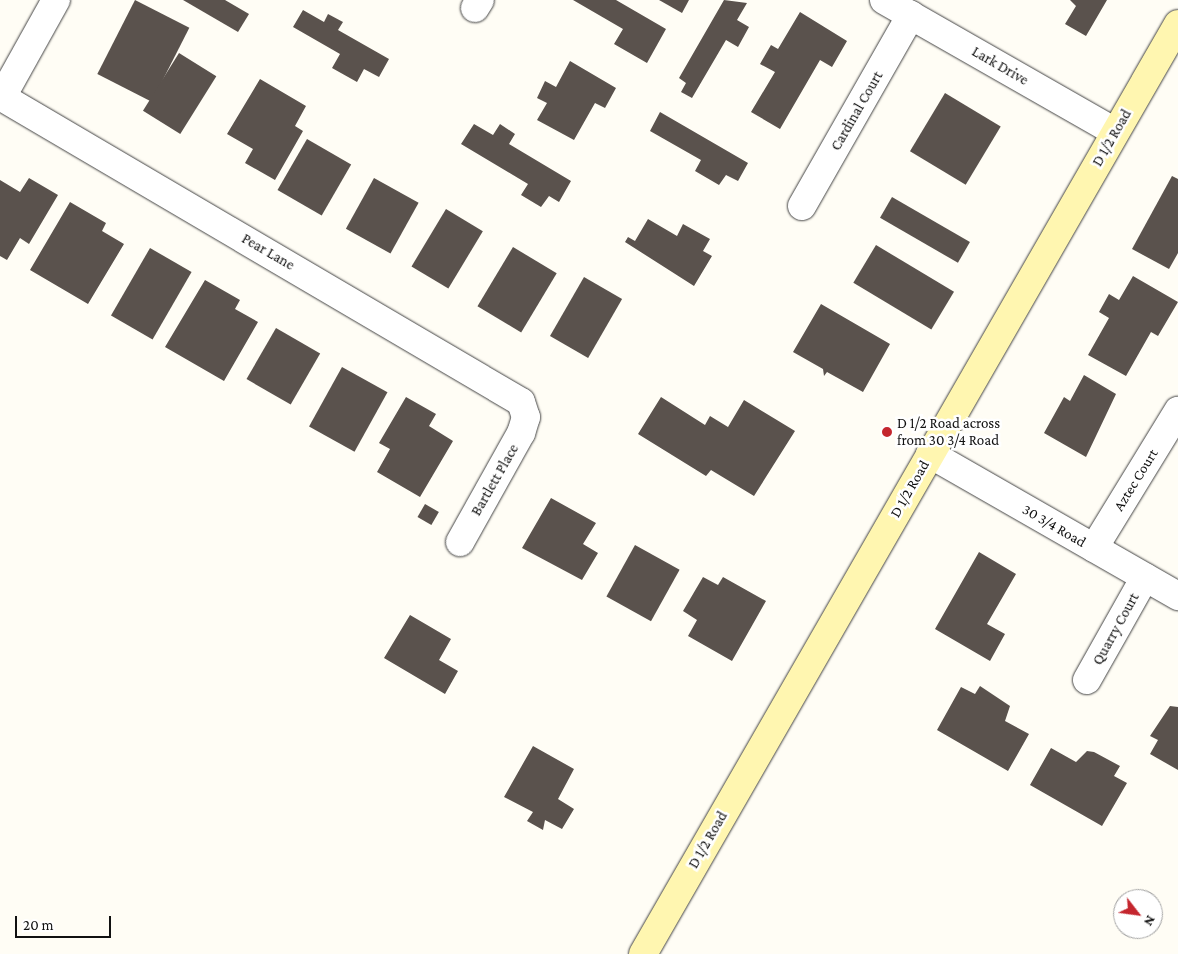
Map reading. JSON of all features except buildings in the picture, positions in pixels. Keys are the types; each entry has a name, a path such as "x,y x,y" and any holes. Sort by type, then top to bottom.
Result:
{"main road":[{"name":"D 1/2 Road","path":"642,954 1178,24"}],"street":[{"path":"1,97 56,0"},
{"name":"Lark Drive","path":"884,0 1116,132"},
{"name":"Cardinal Court","path":"802,206 911,16"},
{"name":"Pear Lane","path":"1,97 508,392 520,402 526,416"},
{"name":"Aztec Court","path":"1094,548 1178,411"},
{"name":"Bartlett Place","path":"460,542 513,449 526,416"},
{"name":"30 3/4 Road","path":"930,454 1178,596"},
{"name":"Quarry Court","path":"1087,680 1145,577"}],"place":[{"name":"D 1/2 Road across from 30 3/4 Road","path":"887,432"}]}
